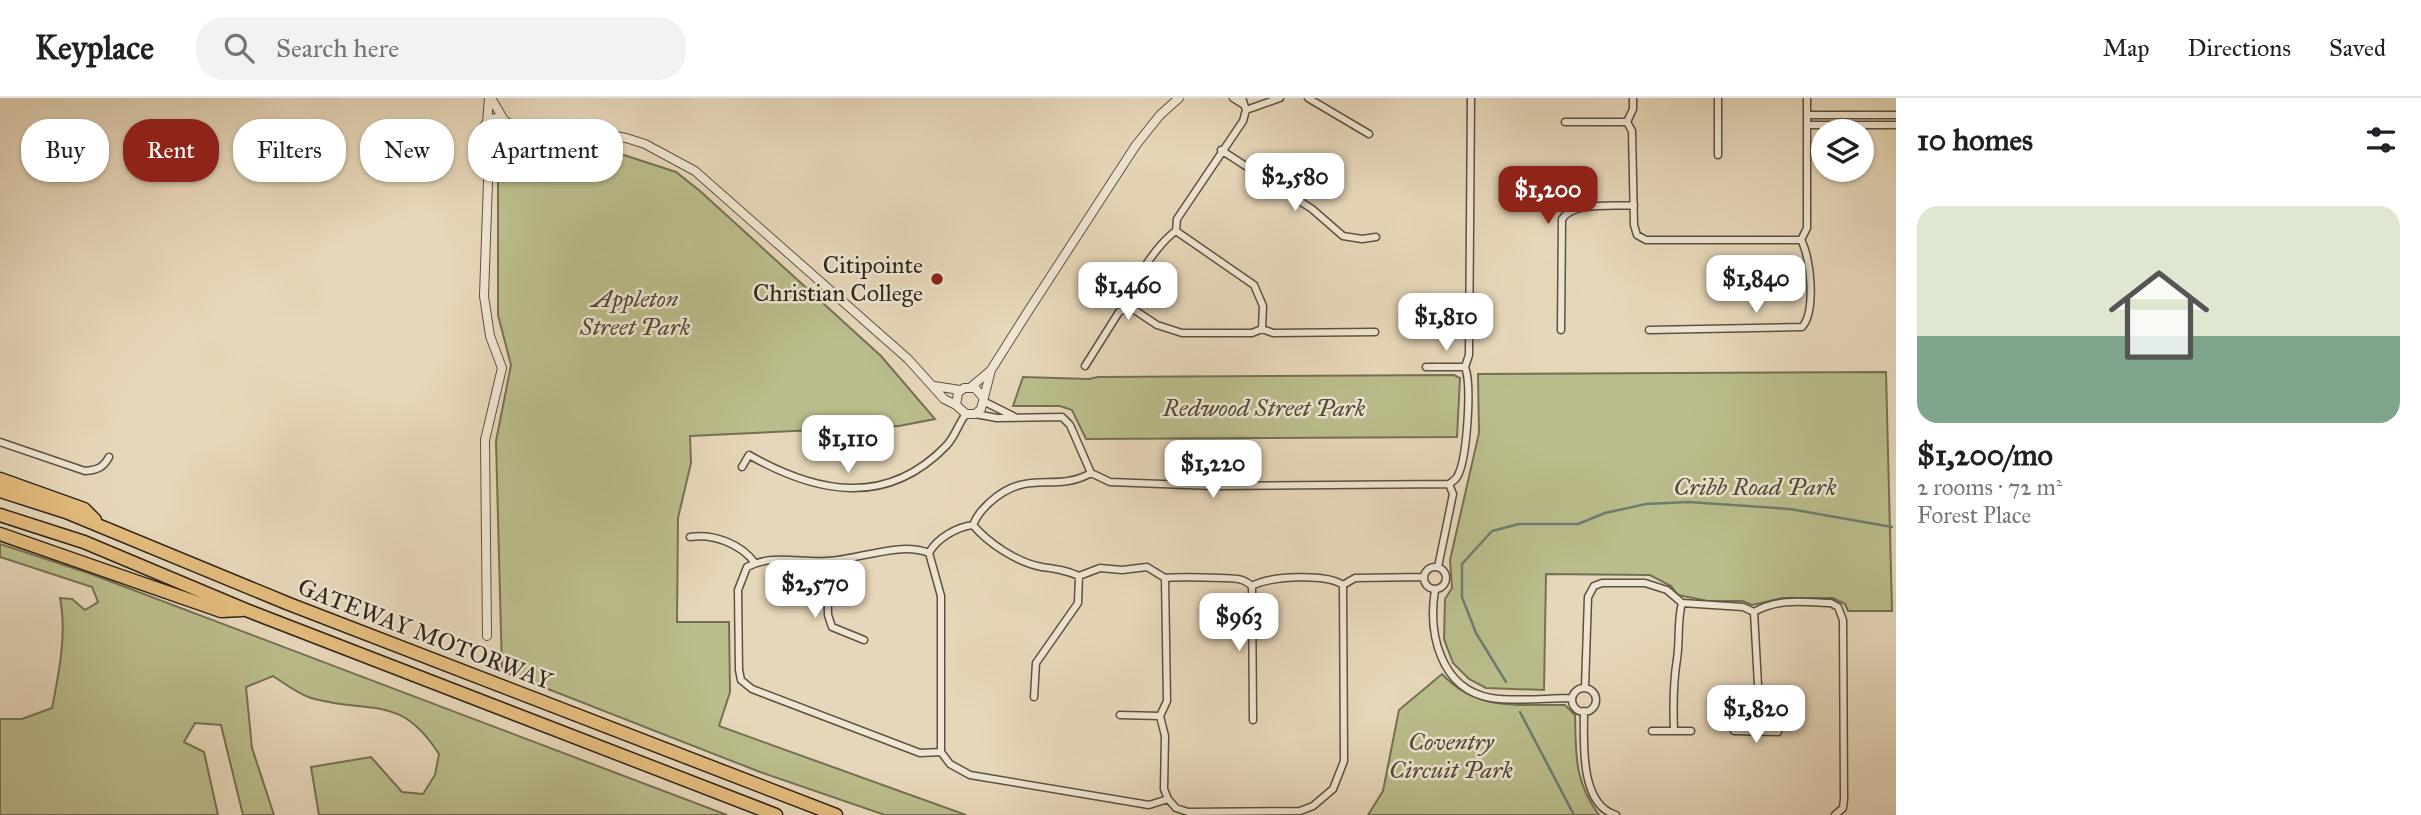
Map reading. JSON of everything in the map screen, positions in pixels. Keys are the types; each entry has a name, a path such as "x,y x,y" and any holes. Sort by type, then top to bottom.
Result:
{"highway":[{"path":"0,480 84,509 101,525"},
{"name":"GATEWAY MOTORWAY","path":"0,491 101,525 289,604 836,815"},
{"name":"GATEWAY MOTORWAY","path":"0,515 84,542 246,610 776,815"},
{"path":"0,534 221,611 246,610"}],"street":[{"path":"490,98 504,119"},
{"path":"487,119 490,98"},
{"path":"934,386 960,390 971,387 991,370 1136,145 1160,115 1179,98"},
{"path":"1233,98 1244,104 1280,98"},
{"path":"1308,98 1369,134"},
{"path":"623,138 645,144 695,171 755,221 934,386 944,399 970,414 997,418 1062,417 1070,425 1091,473 1111,482 1213,486 1449,484 1458,477 1468,423 1469,379 1465,367 1469,355 1471,98"},
{"path":"1627,122 1633,109 1633,98"},
{"path":"1718,98 1718,155"},
{"path":"1801,240 1807,228 1807,98"},
{"path":"1130,307 1129,293 1165,238 1175,231 1177,219 1243,121 1244,104"},
{"path":"1807,115 1896,114"},
{"path":"1565,122 1627,122"},
{"path":"1627,122 1632,131 1634,225 1637,235 1646,240 1801,240"},
{"path":"1807,125 1896,125"},
{"path":"1221,150 1312,209 1343,236 1362,239 1376,237"},
{"path":"487,636 485,440 502,368 490,337 484,296 489,182"},
{"path":"1561,330 1562,219 1566,213 1576,209 1634,205"},
{"path":"1175,231 1254,285 1263,306 1262,329"},
{"path":"1649,330 1802,327 1809,313 1809,253 1801,240"},
{"path":"1130,307 1157,325 1182,333 1252,333 1262,329 1273,332 1375,332"},
{"path":"1085,366 1119,312 1130,307"},
{"path":"1426,367 1465,367"},
{"path":"742,467 750,453 810,484 838,489 886,483 930,461 948,444 983,399 991,370"},
{"path":"971,387 999,412 1014,416"},
{"path":"956,405 960,390"},
{"path":"0,442 85,471 104,466 108,457"},
{"path":"973,524 976,515 1011,486 1034,480 1072,481 1091,473"},
{"path":"1437,567 1454,494 1449,484"},
{"path":"973,524 962,526 934,544 929,553 941,596 941,752 950,764 970,775 1149,805 1168,799"},
{"path":"973,524 1001,549 1042,567 1055,567 1079,576 1100,568 1122,570 1147,567 1165,578 1183,576 1196,580 1242,579 1252,586"},
{"path":"690,537 703,535 739,547 755,563"},
{"path":"929,553 908,549 827,561 755,563 747,567 738,590 739,670 745,685 894,745 920,753 941,752"},
{"path":"827,561 828,615 832,627 864,640"},
{"path":"1437,567 1445,572 1447,580 1443,587 1435,590 1427,586 1424,577 1429,569 1437,567"},
{"path":"1034,697 1036,663 1041,652 1078,603 1079,576"},
{"path":"1343,585 1355,578 1424,577"},
{"path":"1165,578 1167,701 1160,716 1166,736 1164,789 1176,808 1188,812 1286,813 1313,806 1333,789 1343,761 1343,585"},
{"path":"1252,586 1264,579 1333,579 1343,585"},
{"path":"1585,688 1588,597 1594,586 1602,583 1656,585 1682,603 1743,607 1754,612"},
{"path":"1252,586 1253,720"},
{"path":"1435,590 1433,615 1437,647 1442,662 1464,685 1491,698 1572,698"},
{"path":"1754,612 1769,604 1785,601 1831,603 1842,612 1844,799 1843,808 1835,815"},
{"path":"1674,731 1673,676 1682,603"},
{"path":"1754,612 1758,685 1757,732"},
{"path":"1585,688 1592,692 1595,700 1592,708 1584,711 1575,707 1572,698 1577,690 1585,688"},
{"path":"1584,711 1587,778 1603,809 1616,815"},
{"path":"1120,715 1160,716"},
{"path":"1652,731 1690,731"},
{"path":"1734,732 1778,732"}],"green space":[{"name":"Appleton Street Park","path":"623,155 676,172 881,356 935,419 899,426 690,436 691,463 678,518 677,622 729,622 730,692 719,726 966,815 885,815 760,772 502,671 496,441 511,365 498,315 498,182 623,182"},
{"name":"Cribb Road Park","path":"1886,372 1892,611 1848,611 1845,604 1833,598 1782,598 1752,605 1743,601 1708,601 1678,595 1671,586 1650,575 1546,574 1544,690 1486,688 1469,679 1453,663 1444,639 1445,599 1452,588 1450,560 1479,433 1478,374"},
{"name":"Redwood Street Park","path":"1454,375 1460,378 1457,437 1086,439 1072,410 1060,406 1013,406 1023,377 1089,379"},
{"path":"0,544 91,574 727,815 319,815 311,767 371,757 402,792 423,794 435,775 439,754 424,734 410,721 396,714 382,709 311,698 273,676 246,687 252,748 274,815 243,815 221,725 195,723 184,742 204,752 218,815 0,815 0,719 22,719 52,708 62,639 60,598 72,599 85,610 98,602 92,587 0,557"},
{"name":"Coventry Circuit Park","path":"1442,674 1470,695 1484,700 1514,705 1565,705 1575,715 1578,767 1585,791 1599,815 1368,815 1383,791 1399,710"}],"waterway":[{"path":"1506,682 1476,633 1462,597 1462,564 1492,531 1519,524 1578,524 1605,513 1646,504 1689,502 1790,509 1892,527"},
{"path":"1520,712 1574,815"}],"place":[{"name":"Citipointe Christian College","path":"937,279"}]}
